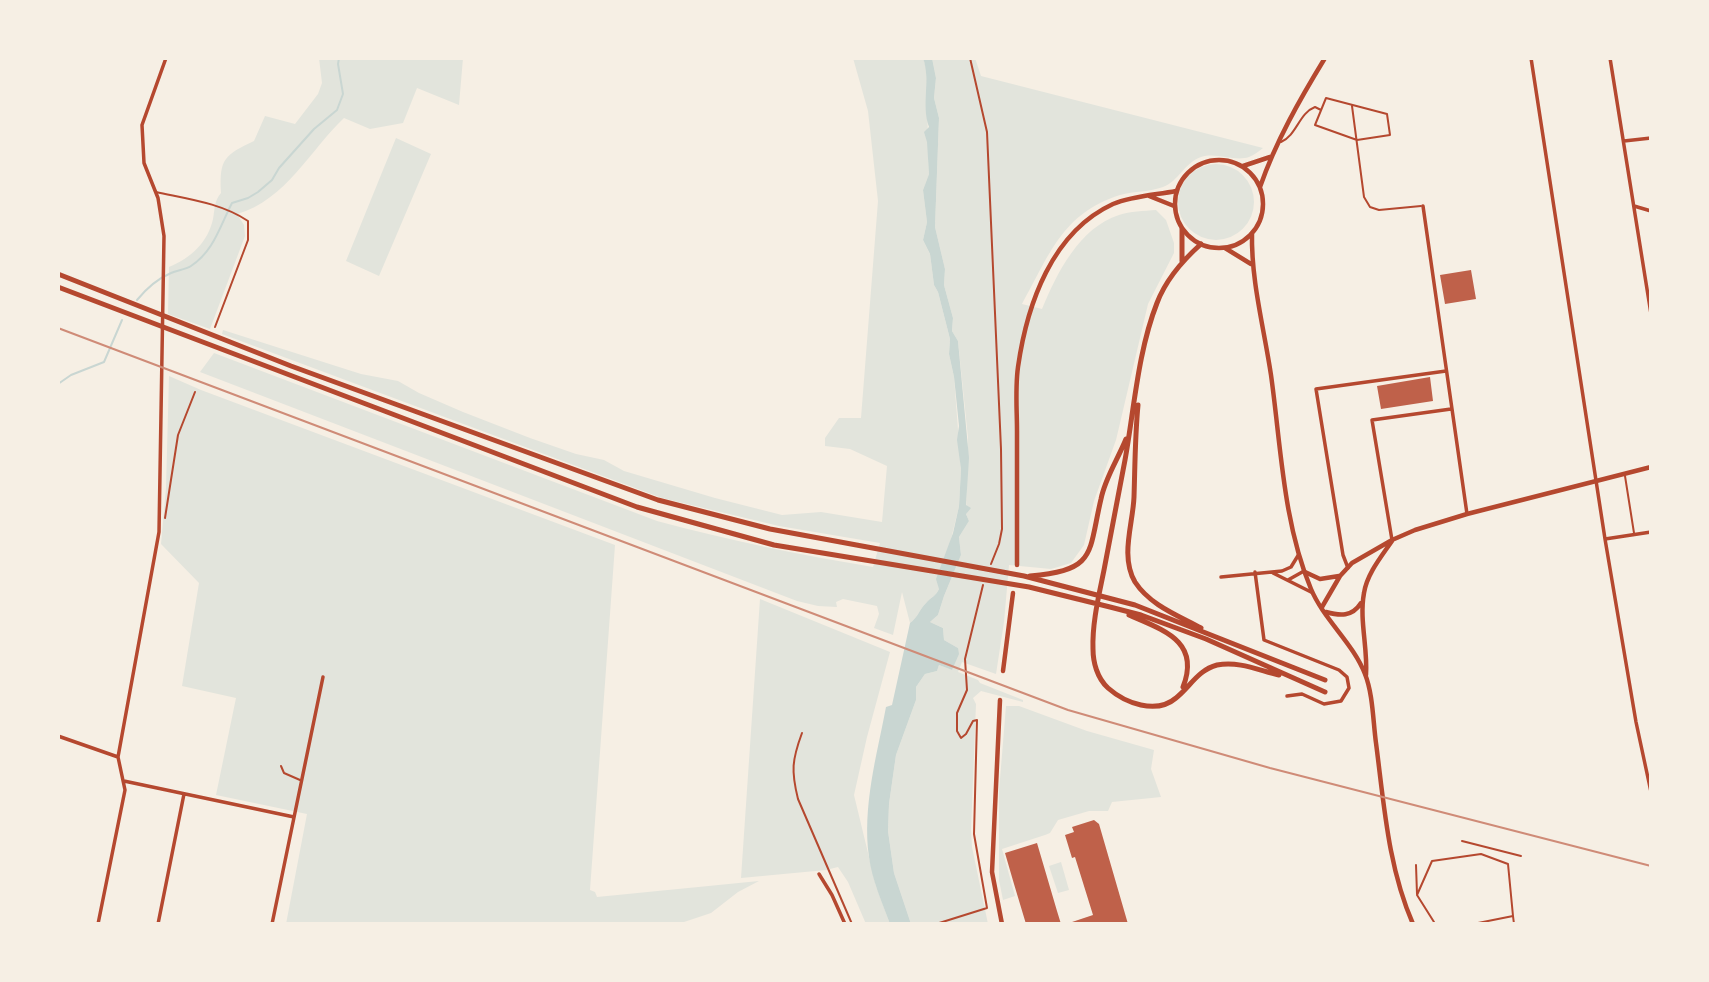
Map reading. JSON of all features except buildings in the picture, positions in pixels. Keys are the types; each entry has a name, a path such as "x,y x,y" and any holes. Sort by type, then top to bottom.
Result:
{"highway":[{"path":"1182,229 1182,262"},
{"path":"1201,244 1182,262 1167,282 1156,304 1142,360 1099,594 1093,661 1106,686 1133,703 1147,706 1160,705 1176,698 1206,669 1230,663 1293,678"},
{"path":"58,274 291,366 659,500 770,529 1024,576 1135,605 1325,680"},
{"path":"58,287 637,507 774,545 1028,587 1141,615 1206,639 1325,692"},
{"path":"1142,360 1133,451 1134,501 1128,546 1129,564 1135,582 1157,605 1224,640"},
{"path":"1024,576 1070,569 1084,559 1095,538 1105,485 1131,426"},
{"path":"1110,607 1163,630 1182,645 1188,664 1182,690"}],"street":[{"path":"98,924 125,790 118,757 160,520 164,236 158,198 144,163 142,125 166,58"},
{"path":"1325,58 1270,157 1260,188 1262,211 1252,233 1251,264 1271,376 1290,517 1299,554 1312,593 1366,675"},
{"path":"1531,58 1605,539 1636,722 1651,792"},
{"path":"1609,58 1651,314"},
{"path":"1624,141 1651,138"},
{"path":"1242,166 1270,157"},
{"path":"1252,233 1240,242 1225,247 1201,244 1182,229 1174,206 1176,191 1184,176 1194,167 1207,161 1226,160 1242,166 1253,176 1260,188"},
{"path":"1017,565 1017,368 1035,294 1061,247 1072,233 1091,217 1114,204 1176,191"},
{"path":"1148,196 1174,206"},
{"path":"1423,206 1467,514"},
{"path":"1634,206 1651,211"},
{"path":"1225,247 1251,264"},
{"path":"1348,568 1343,555 1316,389 1446,370"},
{"path":"1413,924 1396,876 1366,675 1364,591 1372,570 1392,540 1372,420 1451,409"},
{"path":"1322,607 1340,576 1352,564 1392,540 1415,530 1651,467"},
{"path":"1605,539 1651,532"},
{"path":"1221,577 1255,572 1273,573 1291,567 1299,554"},
{"path":"1304,571 1320,579 1340,576"},
{"path":"1286,580 1304,571"},
{"path":"1255,572 1264,640 1339,670 1347,677 1349,688 1341,701 1324,704 1302,694 1287,696"},
{"path":"1273,573 1312,593"},
{"path":"1003,671 1013,593"},
{"path":"1326,612 1346,615 1354,612 1363,599"},
{"path":"272,924 323,677"},
{"path":"1000,700 992,872 1002,924"},
{"path":"58,736 118,757"},
{"path":"124,781 294,817"},
{"path":"158,924 184,794"},
{"path":"820,874 845,924"}],"lane":[{"path":"1326,98 1352,105 1387,114 1390,135 1357,140 1315,125 1326,98"},
{"path":"1352,105 1364,197 1370,207 1379,210 1423,206"},
{"path":"1277,144 1288,139 1308,110 1315,107 1321,110"},
{"path":"155,191 235,211 248,220 250,236 215,327"},
{"path":"1624,474 1634,534"},
{"path":"281,766 289,777 301,780"},
{"path":"1462,841 1521,856"},
{"path":"1481,854 1482,846"},
{"path":"1418,895 1432,861 1481,854 1508,864 1514,924"},
{"path":"1416,865 1418,895 1434,923"},
{"path":"1473,924 1514,916"}],"path":[{"path":"970,58 987,132 996,332 1002,529 989,569"},
{"path":"159,531 166,517 178,435 195,392"},
{"path":"936,924 987,908 974,834 977,720 973,721 961,738 957,731 957,713 967,690 965,659 984,581"},
{"path":"802,733 793,759 793,777 798,799 852,924"}],"shaded area":[{"path":"319,58 463,58 459,105 417,88 403,123 370,129 344,118 296,173 270,198 237,214 244,225 245,236 210,329 168,314 169,267 191,254 207,235 221,193 221,172 226,159 236,150 254,141 265,116 295,124 318,94 322,83"},
{"path":"853,58 923,58 926,67 929,174 923,190 927,222 923,240 930,254 934,285 950,339 949,354 954,377 961,469 959,506 939,589 910,623 902,592 893,635 874,628 879,614 877,606 843,599 836,602 837,607 797,601 200,372 214,353 657,521 764,547 873,567 880,543 779,526 662,498 222,334 223,330 361,374 398,381 463,412 530,438 576,454 604,460 624,471 715,498 782,515 821,512 882,522 887,466 850,449 825,446 825,438 839,418 861,418 878,201 868,111"},
{"path":"923,58 932,58 936,78 934,98 939,118 935,227 945,269 944,285 953,318 952,331 958,341 969,458 966,505 971,508 966,514 969,521 959,537 961,555 938,615 930,622 943,628 944,640 958,648 959,654 952,670 939,665 937,671 925,674 916,687 916,700 896,755 888,831 894,873 911,924 890,924 869,857 869,800 886,707 892,705 910,623 939,589 936,579 953,533 959,506 961,469 954,377 949,354 950,339 934,285 930,254 923,240 927,222 923,190 929,174 924,132 929,127"},
{"path":"932,58 975,58 981,76 1263,148 1243,158 1201,157 1190,163 1173,181 1163,187 1120,195 1084,213 1059,238 1022,304 1042,309 1071,253 1092,230 1105,221 1128,213 1156,210 1166,220 1174,243 1174,253 1148,304 1116,440 1094,501 1084,545 1071,563 1051,569 1009,565 996,674 962,662 958,672 1023,700 981,691 973,698 976,704 972,847 988,924 911,924 894,873 888,831 896,755 916,700 916,687 925,674 937,671 939,665 952,670 958,648 944,640 943,628 930,622 938,615 961,555 959,537 969,521 966,514 968,438 958,341 952,331 953,318 944,285 945,269 935,227 939,118 934,98 936,78"},
{"path":"396,138 431,154 379,276 346,261"},
{"path":"1216,164 1230,167 1243,175 1251,188 1254,202 1251,216 1243,229 1230,237 1216,240 1202,237 1189,229 1181,216 1178,202 1181,188 1189,175 1202,167"},
{"path":"169,376 615,545 590,890 595,892 597,897 759,881 738,892 711,913 678,924 286,924 307,814 216,795 236,698 182,686 199,583 161,544 166,488"},
{"path":"760,599 890,652 854,795 876,886 890,924 866,924 848,882 838,867 741,878"},
{"path":"1006,706 1019,706 1087,731 1154,750 1151,769 1161,797 1112,802 1108,811 1089,811 1058,820 1050,833 1002,849 1015,896 1003,900 999,880 999,791"},
{"path":"1061,862 1069,890 1058,893 1049,866"}],"waterway":[{"path":"137,300 161,278 199,260 216,238 232,203 248,198 272,180 279,168 314,129 337,110 343,94 339,58"},
{"path":"58,384 71,375 104,362 122,320"}],"railway":[{"path":"58,328 1068,710 1270,768 1651,866"}]}
